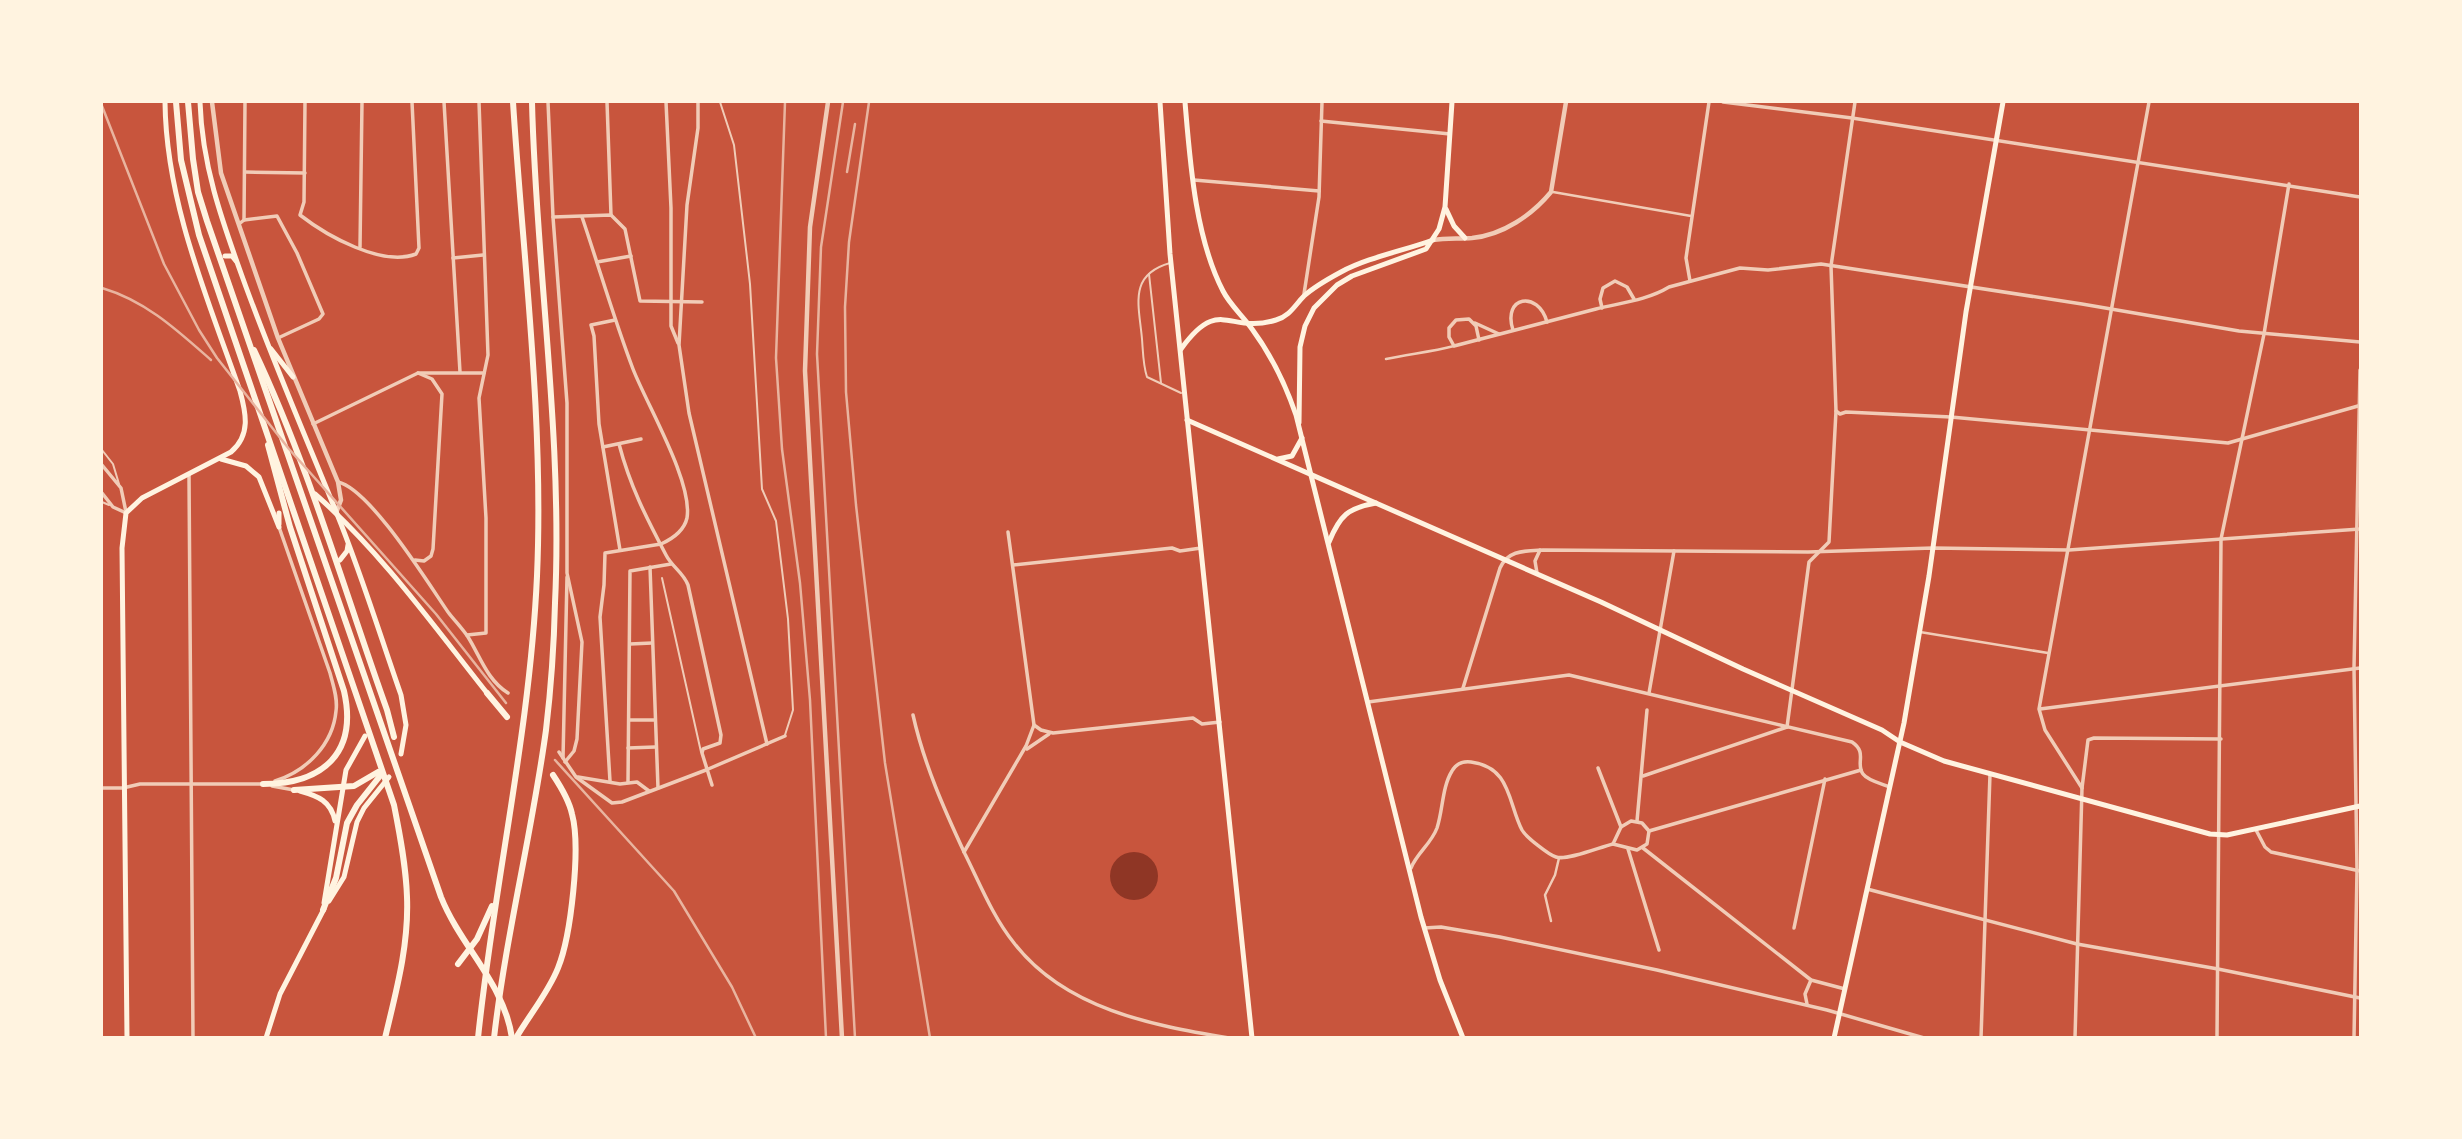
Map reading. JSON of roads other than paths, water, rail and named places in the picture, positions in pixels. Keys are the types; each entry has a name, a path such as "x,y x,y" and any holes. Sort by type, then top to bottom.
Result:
{"highway":[{"path":"176,102 181,160 192,213 394,805 403,851 408,900 398,989 385,1038"},
{"path":"188,102 198,192 240,320 441,897 451,921 496,988 514,1038"},
{"path":"478,1038 495,901 520,753 537,577 537,441 513,102"},
{"path":"494,1038 546,729 552,656 557,511 555,442 534,167 532,102"},
{"path":"240,320 274,391 293,439 394,737"},
{"path":"260,409 290,527 344,691 348,711 347,729 335,756 318,772 288,784 263,784"},
{"path":"487,693 507,717"},
{"path":"294,790 354,786 379,774 347,823 336,877 323,910"},
{"path":"514,1038 559,966 570,919 575,829 568,800 553,775"},
{"path":"458,964 477,939 495,901"}],"main road":[{"path":"127,1038 122,548 126,513 142,498 221,459 239,445 246,428 240,391 180,212 169,156 165,102"},
{"path":"200,102 207,170 238,264 266,342 337,513 401,695 406,725 401,754"},
{"path":"1160,102 1171,263 1252,1038"},
{"path":"1185,102 1192,180 1208,249 1218,280 1230,303 1248,323 1276,365 1299,427 1424,928 1444,992 1463,1038"},
{"path":"1299,427 1300,347 1305,326 1314,308 1344,280 1367,269 1420,252 1433,240 1442,222 1452,102"},
{"path":"1834,1038 1891,788 1920,632 1970,286 2003,102"},
{"path":"1445,207 1452,223 1465,238"},
{"path":"1181,349 1196,329 1209,320 1248,323 1282,318 1304,296 1350,267 1433,240"},
{"path":"225,256 232,256 238,264"},
{"path":"266,342 293,377"},
{"path":"1187,420 1537,573 1882,730 1900,742 1944,761 2217,835 2358,806"},
{"path":"1278,459 1292,456 1302,438"},
{"path":"221,459 246,466 259,477 279,527"},
{"path":"316,495 337,513 382,563 487,693"},
{"path":"1329,542 1346,513 1353,508 1377,503"},
{"path":"279,513 279,527"},
{"path":"340,560 347,551 348,543"},
{"path":"323,910 346,770 365,736"},
{"path":"266,1038 280,994 323,910 344,877 357,822 389,777"},
{"path":"294,790 320,797 334,815 336,827"}],"street":[{"path":"212,102 215,143 221,173 241,222 278,338 338,482 341,500 337,513"},
{"path":"241,222 245,172 245,102"},
{"path":"305,102 304,202 300,215 335,239 385,256 408,257 416,254 419,248 412,102"},
{"path":"360,247 362,102"},
{"path":"444,102 460,372"},
{"path":"467,635 486,633 486,517 479,398 488,355 479,102"},
{"path":"548,102 553,217 567,403 564,761"},
{"path":"607,102 611,215 625,229 640,301 702,302"},
{"path":"666,102 671,208 671,326 679,345"},
{"path":"698,102 698,128 687,205 679,345 691,425 767,744"},
{"path":"828,102 808,252 805,383 842,1038"},
{"path":"1304,296 1320,191 1322,102"},
{"path":"1433,240 1478,237 1509,226 1535,210 1551,192 1566,102"},
{"path":"1690,281 1686,258 1709,102"},
{"path":"1723,102 1852,118 2361,197"},
{"path":"1787,727 1809,562 1829,542 1836,411 1831,266 1855,102"},
{"path":"2082,788 2045,730 2039,709 2149,102"},
{"path":"1321,121 1450,134"},
{"path":"245,172 305,173"},
{"path":"1192,180 1320,191"},
{"path":"2217,1038 2217,835 2222,685 2221,539 2264,334 2289,184"},
{"path":"1551,192 1691,216"},
{"path":"553,217 611,215"},
{"path":"241,222 278,216 323,314 319,319 278,338"},
{"path":"582,217 634,372 680,476 687,506 687,519 683,528 661,544 605,553 600,617 610,780"},
{"path":"453,258 483,255"},
{"path":"597,262 631,256"},
{"path":"1386,359 1413,353 1421,355 1602,308 1740,268 1775,270 1821,264 2264,334 2361,342"},
{"path":"1602,308 1600,299 1603,288 1615,281 1628,287 1634,299"},
{"path":"1514,331 1511,311 1522,301 1537,304 1548,322"},
{"path":"1454,346 1448,332 1452,322 1464,318 1488,331 1500,334"},
{"path":"616,320 591,325 594,336 599,424 620,551"},
{"path":"1473,322 1479,340"},
{"path":"2354,1038 2359,871 2354,668 2361,370"},
{"path":"313,424 418,373 484,373"},
{"path":"415,560 427,559 433,549 442,394 432,379 418,373"},
{"path":"1836,411 1840,414 1846,411 1951,417 2228,443 2360,405"},
{"path":"603,447 641,439"},
{"path":"619,444 633,490 671,564 685,576 688,585 721,735 720,743 703,749 702,753 712,785"},
{"path":"102,465 121,488 126,513"},
{"path":"189,475 193,1038"},
{"path":"338,482 354,488 415,560 449,614 467,635 481,664 508,693"},
{"path":"102,493 113,507 126,513"},
{"path":"263,784 280,779 312,759 328,740 336,710 336,695 330,673 279,527"},
{"path":"1463,688 1504,559 1518,552 1933,548 2069,550 2359,529"},
{"path":"964,852 1023,753 1034,725 1009,532"},
{"path":"1013,565 1172,548 1180,551 1201,548"},
{"path":"1537,573 1535,561 1540,550"},
{"path":"1649,693 1674,551"},
{"path":"628,782 629,571 671,564"},
{"path":"650,567 658,788"},
{"path":"564,761 574,751 577,738 582,670 582,642 567,573"},
{"path":"1920,632 2050,653"},
{"path":"629,644 652,643"},
{"path":"2039,709 2361,668"},
{"path":"1368,702 1569,676 1852,742 1860,751 1861,769 1866,778 1891,788"},
{"path":"1637,821 1647,710"},
{"path":"913,715 926,764 964,852 988,902 1022,952 1048,975 1087,1001 1107,1010 1228,1038"},
{"path":"1023,753 1038,740 1054,733 1193,718 1202,724 1220,722"},
{"path":"628,720 655,720"},
{"path":"1034,725 1054,733"},
{"path":"1643,776 1787,727"},
{"path":"559,752 576,777 612,803 650,792 785,736"},
{"path":"2075,1038 2082,788 2087,744 2090,738 2221,739"},
{"path":"628,748 656,747"},
{"path":"1410,870 1437,827 1450,775 1455,766 1465,762 1480,765 1502,780 1509,790 1522,831 1528,838 1559,858 1613,844 1637,850 1643,848 1648,841 1648,831 1645,825 1628,821 1621,827 1613,844"},
{"path":"1598,768 1621,827"},
{"path":"1648,831 1861,769"},
{"path":"1981,1038 1990,774"},
{"path":"576,777 610,780 620,784 637,782 650,792"},
{"path":"1794,928 1825,779"},
{"path":"102,788 191,783 263,784 294,790"},
{"path":"2255,828 2265,848 2272,852 2359,871"},
{"path":"1643,848 1811,980 1844,989"},
{"path":"1628,849 1658,950"},
{"path":"1551,921 1545,895 1555,875 1559,858"},
{"path":"1867,888 2077,944 2361,998"},
{"path":"1424,928 1441,927 1500,937 1807,1005 1924,1038"},
{"path":"1807,1005 1805,994 1811,980"}],"lane":[{"path":"720,102 734,145 750,284 762,489 776,521 788,619 793,710 785,736"},
{"path":"1171,263 1154,267 1138,294 1145,373 1149,379 1186,396"},
{"path":"1149,273 1161,383"},
{"path":"102,450 113,464 121,488"},
{"path":"102,502 113,507"},
{"path":"662,578 702,753"}],"railway":[{"path":"785,102 776,358 782,449 800,583 810,700 826,1038"},
{"path":"843,102 821,247 817,354 855,1038"},
{"path":"869,102 849,242 845,307 846,392 885,763 930,1038"},
{"path":"102,106 164,264 217,358 289,449 436,614 506,703"},
{"path":"847,172 855,124"},
{"path":"102,288 147,309 173,327 211,360"},
{"path":"555,760 674,891 732,987 756,1038"}]}
